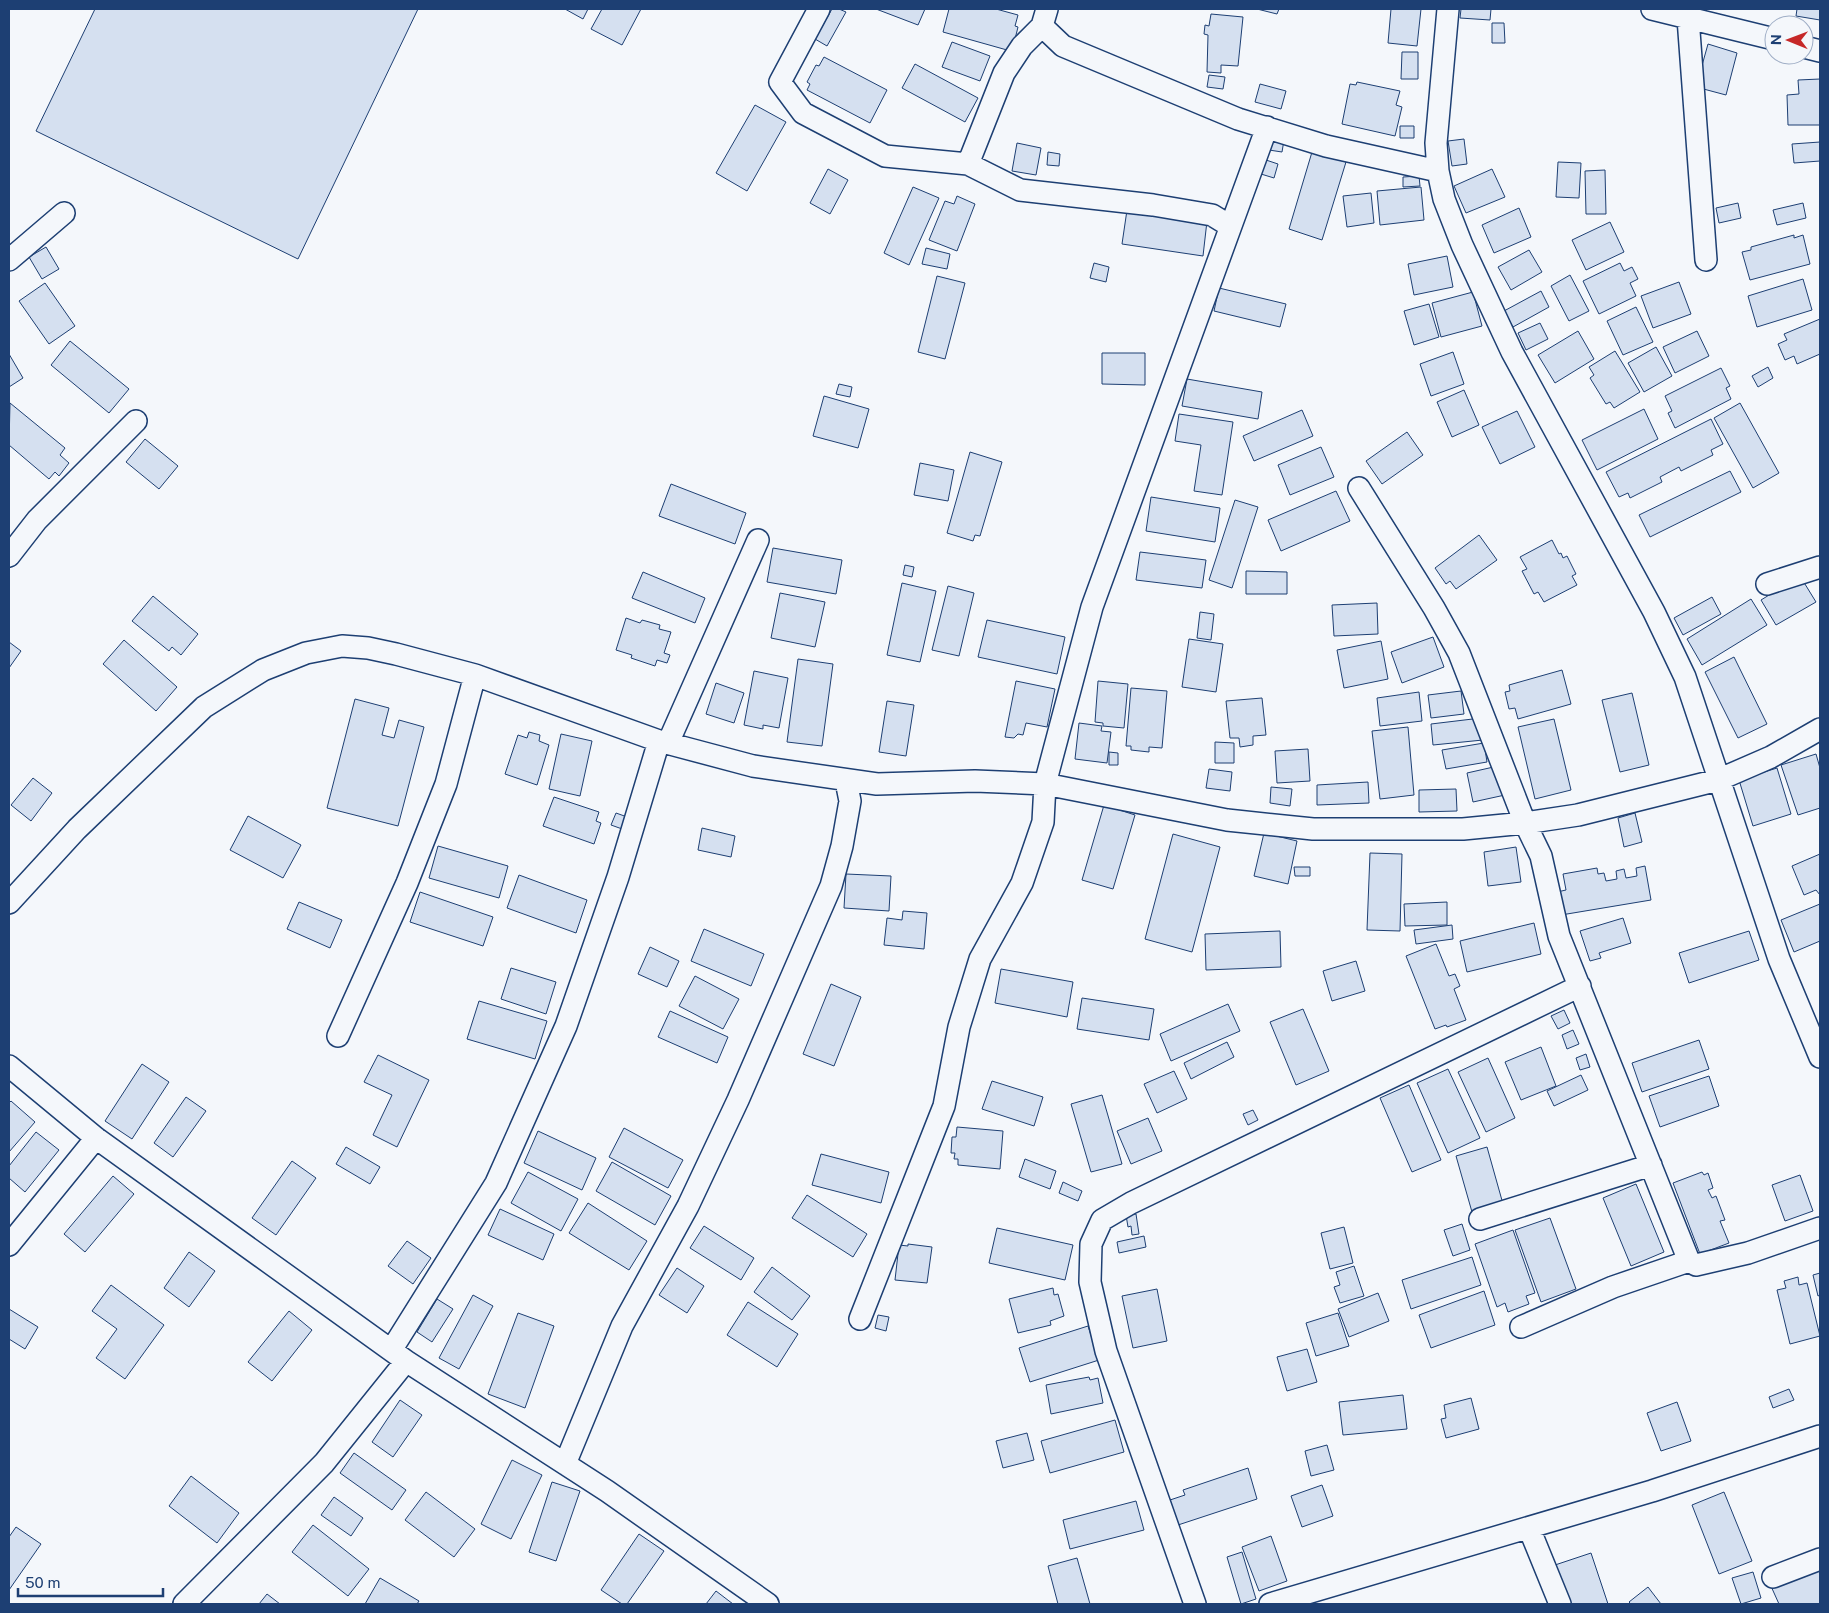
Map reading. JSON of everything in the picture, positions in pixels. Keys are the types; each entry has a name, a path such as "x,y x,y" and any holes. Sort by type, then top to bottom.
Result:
{"street":[{"path":"819,9 780,82 803,113 885,156 968,164 1020,190 1153,205 1212,215 1230,226"},
{"path":"1448,9 1436,143 1438,171 1444,199 1462,245 1512,352 1654,612 1685,678 1779,959 1820,1057"},
{"path":"1655,9 1764,37"},
{"path":"968,164 1004,72 1045,18 1063,46 1238,119 1326,146 1438,171"},
{"path":"1688,18 1706,260"},
{"path":"860,1319 944,1106 959,1028 980,959 1022,884 1043,822 1045,784 1092,607 1266,127"},
{"path":"9,260 64,212"},
{"path":"9,556 37,520 136,421"},
{"path":"1359,488 1434,608 1459,653 1525,823 1541,856 1559,936 1689,1261 1696,1265 1748,1253 1820,1228"},
{"path":"184,1604 324,1463 399,1355 496,1182 566,1026 663,742 758,540"},
{"path":"1767,584 1820,567"},
{"path":"9,904 77,829 204,707 263,670 306,653 342,646 368,648 396,654 475,675 663,742 753,766 877,784 975,781 1045,784 1227,820 1304,828 1463,829 1525,823 1578,815 1718,780 1771,758 1820,729"},
{"path":"338,1036 407,883 446,784 475,675"},
{"path":"565,1464 622,1326 688,1206 738,1100 831,886 842,846 850,801 846,781"},
{"path":"1194,1604 1106,1351 1090,1282 1091,1244 1102,1220 1175,1181 1580,986"},
{"path":"9,1066 96,1138 399,1355 565,1464 768,1604"},
{"path":"9,1245 96,1138"},
{"path":"1480,1219 1651,1165"},
{"path":"1522,1327 1612,1287 1689,1261"},
{"path":"1270,1604 1312,1599 1820,1436"},
{"path":"1529,1528 1560,1604"},
{"path":"1773,1578 1820,1559"}],"building":[{"path":"95,9 418,9 298,259 36,131"},
{"path":"565,9 588,9 583,19"},
{"path":"602,9 641,9 622,45 591,29"},
{"path":"832,9 846,12 827,46 815,39"},
{"path":"876,9 925,9 918,25"},
{"path":"949,9 996,9 1018,15 1015,26 1018,27 1013,47 1009,46 1007,50 943,32"},
{"path":"1257,9 1279,9 1277,14"},
{"path":"1391,9 1421,9 1417,46 1388,43"},
{"path":"1461,9 1491,9 1490,20 1460,18"},
{"path":"1797,9 1820,9 1820,20 1814,19 1814,15 1796,15"},
{"path":"1211,14 1243,17 1238,66 1221,65 1221,73 1207,72 1208,35 1204,34 1205,25 1209,26"},
{"path":"1492,23 1504,23 1505,43 1492,43"},
{"path":"952,42 990,56 980,81 942,67"},
{"path":"1708,44 1737,53 1726,95 1696,87"},
{"path":"1402,52 1418,52 1418,79 1401,79"},
{"path":"824,57 887,90 870,123 807,90 810,84 807,82 816,65 819,66"},
{"path":"915,64 978,98 965,122 902,88"},
{"path":"1209,75 1225,77 1223,89 1207,87"},
{"path":"1820,79 1820,125 1788,125 1787,95 1799,94 1798,80"},
{"path":"1357,82 1400,91 1396,105 1402,107 1395,136 1342,124 1350,84 1356,85"},
{"path":"1260,84 1286,91 1281,109 1255,102"},
{"path":"755,105 786,122 747,191 716,173"},
{"path":"1400,126 1414,126 1414,138 1400,138"},
{"path":"1271,138 1284,140 1282,152 1269,150"},
{"path":"1464,139 1467,164 1452,166 1448,141"},
{"path":"1820,142 1820,161 1794,163 1792,144"},
{"path":"1017,143 1041,148 1036,175 1012,171"},
{"path":"1048,152 1060,154 1059,166 1047,165"},
{"path":"1312,152 1346,162 1322,240 1289,229"},
{"path":"1266,160 1278,164 1274,178 1261,174"},
{"path":"1558,162 1581,163 1579,198 1556,197"},
{"path":"828,169 848,180 830,214 810,203"},
{"path":"1492,169 1505,197 1466,213 1454,186"},
{"path":"1605,170 1606,214 1586,214 1585,171"},
{"path":"1419,176 1420,186 1403,187 1403,177"},
{"path":"913,187 939,198 909,265 884,253"},
{"path":"1421,187 1424,220 1380,225 1377,191"},
{"path":"1371,193 1374,223 1347,227 1343,196"},
{"path":"957,196 975,204 957,251 929,240 945,201 954,204"},
{"path":"1738,203 1741,218 1719,223 1716,208"},
{"path":"1803,203 1806,218 1777,225 1773,210"},
{"path":"1519,208 1531,237 1494,253 1482,225"},
{"path":"1127,210 1207,221 1203,256 1122,244"},
{"path":"1610,222 1624,252 1586,270 1572,240"},
{"path":"1794,235 1794,238 1803,235 1810,264 1750,280 1742,252 1751,250 1751,247"},
{"path":"46,247 59,269 42,279 29,257"},
{"path":"926,248 950,254 947,269 922,264"},
{"path":"1529,250 1542,272 1511,290 1498,267"},
{"path":"1447,256 1453,287 1414,295 1408,264"},
{"path":"1094,263 1109,267 1106,282 1090,278"},
{"path":"1620,263 1624,271 1632,267 1638,279 1630,283 1636,296 1599,314 1583,281"},
{"path":"1570,275 1589,311 1569,321 1551,286"},
{"path":"937,276 965,283 945,359 918,352"},
{"path":"1803,279 1812,310 1757,327 1748,296"},
{"path":"1679,282 1691,314 1653,328 1641,296"},
{"path":"45,283 75,326 49,344 19,301"},
{"path":"1219,288 1286,304 1280,327 1214,311"},
{"path":"1541,291 1549,307 1513,327 1504,311"},
{"path":"1473,292 1482,326 1441,337 1432,303"},
{"path":"1429,304 1439,337 1414,345 1404,311"},
{"path":"1636,307 1653,342 1623,355 1607,321"},
{"path":"1820,319 1820,354 1797,364 1794,356 1785,360 1778,344 1787,340 1784,334"},
{"path":"1540,323 1548,339 1526,350 1518,333"},
{"path":"1578,331 1594,359 1555,383 1538,355"},
{"path":"1697,331 1709,356 1675,373 1663,347"},
{"path":"70,341 129,389 109,413 51,365"},
{"path":"1656,347 1672,376 1644,392 1628,363"},
{"path":"1615,351 1640,392 1614,408 1610,402 1606,404 1590,378 1594,375 1589,367"},
{"path":"1453,352 1464,384 1431,396 1420,364"},
{"path":"1102,353 1145,353 1145,385 1102,384"},
{"path":"9,354 23,378 9,387"},
{"path":"1768,367 1773,378 1758,387 1752,376"},
{"path":"1721,368 1730,386 1726,388 1731,399 1675,428 1668,413 1672,411 1665,396"},
{"path":"1187,379 1262,392 1258,419 1182,406"},
{"path":"839,384 852,387 850,397 836,394"},
{"path":"1464,390 1479,425 1452,437 1437,402"},
{"path":"824,396 869,409 858,448 813,436"},
{"path":"10,403 65,448 60,455 69,463 59,476 55,472 49,479 9,445"},
{"path":"1740,403 1779,473 1753,488 1714,418"},
{"path":"1644,409 1658,439 1597,470 1582,440"},
{"path":"1302,410 1313,436 1254,461 1243,436"},
{"path":"1517,411 1535,447 1500,464 1482,427"},
{"path":"1179,414 1233,422 1222,495 1194,491 1201,445 1175,441"},
{"path":"1711,419 1723,444 1711,450 1713,455 1681,471 1679,467 1660,477 1662,482 1630,498 1628,493 1619,497 1606,472"},
{"path":"1407,432 1423,455 1382,484 1366,461"},
{"path":"145,439 178,466 159,489 126,462"},
{"path":"1321,447 1334,477 1290,495 1278,465"},
{"path":"970,452 1002,462 980,536 975,535 973,541 947,533"},
{"path":"920,463 954,470 948,501 914,495"},
{"path":"1730,471 1741,492 1650,537 1639,515"},
{"path":"671,484 746,513 735,544 659,516"},
{"path":"1336,491 1350,521 1281,551 1268,520"},
{"path":"1151,497 1220,508 1215,542 1146,531"},
{"path":"1235,500 1258,507 1232,588 1209,580"},
{"path":"1479,535 1497,560 1456,589 1450,581 1446,584 1435,568"},
{"path":"1552,540 1559,554 1561,553 1563,558 1567,556 1576,574 1572,576 1577,585 1544,602 1538,592 1534,594 1522,571 1527,569 1520,557"},
{"path":"773,548 842,560 836,594 767,582"},
{"path":"1140,552 1206,560 1202,588 1136,580"},
{"path":"905,565 914,567 912,577 903,575"},
{"path":"1246,571 1287,572 1287,594 1246,594"},
{"path":"643,572 705,598 695,623 632,598"},
{"path":"1800,576 1816,602 1776,625 1761,600"},
{"path":"902,583 936,591 920,662 887,655"},
{"path":"948,586 974,593 959,656 932,650"},
{"path":"780,593 825,602 815,647 771,638"},
{"path":"153,596 198,634 181,655 172,647 169,651 132,621"},
{"path":"1712,597 1721,614 1683,635 1674,618"},
{"path":"1751,599 1767,625 1702,665 1687,639"},
{"path":"1377,603 1378,634 1334,636 1332,605"},
{"path":"1200,612 1214,614 1211,640 1197,638"},
{"path":"626,618 640,623 642,620 660,625 659,629 671,632 664,653 670,655 667,663 657,660 655,666 631,658 632,655 616,650"},
{"path":"987,620 1065,637 1057,674 978,657"},
{"path":"1433,637 1444,667 1402,683 1391,652"},
{"path":"1189,639 1223,644 1216,692 1182,687"},
{"path":"124,640 177,687 156,711 103,664"},
{"path":"1381,641 1388,679 1344,688 1337,650"},
{"path":"9,642 21,651 9,668"},
{"path":"1734,657 1767,724 1738,738 1705,672"},
{"path":"798,659 833,664 822,746 787,742"},
{"path":"1562,670 1571,704 1518,719 1515,708 1509,709 1505,692 1510,691 1509,685"},
{"path":"754,671 788,678 779,728 763,725 763,729 744,725"},
{"path":"1016,681 1055,689 1047,727 1026,723 1023,735 1018,734 1014,738 1005,737"},
{"path":"1098,681 1128,684 1124,728 1103,726 1103,723 1095,722"},
{"path":"716,683 744,693 734,723 706,714"},
{"path":"1131,688 1167,691 1162,748 1149,747 1149,752 1131,750 1131,746 1126,746"},
{"path":"1461,691 1464,714 1431,718 1428,695"},
{"path":"1419,692 1422,721 1380,726 1377,698"},
{"path":"1632,693 1649,765 1620,772 1602,700"},
{"path":"1262,698 1266,735 1253,736 1253,745 1240,747 1239,738 1230,738 1226,701"},
{"path":"355,699 389,708 382,735 394,738 399,720 424,727 398,826 327,808"},
{"path":"887,701 914,705 906,756 879,752"},
{"path":"1481,718 1483,740 1433,745 1431,724"},
{"path":"1554,719 1571,790 1535,799 1518,727"},
{"path":"1079,723 1102,726 1101,731 1111,732 1107,763 1075,759"},
{"path":"1408,727 1414,795 1380,799 1372,731"},
{"path":"529,732 540,735 539,741 549,745 537,785 505,774 518,735 527,738"},
{"path":"561,734 592,741 580,796 549,789"},
{"path":"1215,742 1234,743 1234,763 1215,763"},
{"path":"1484,743 1487,762 1446,769 1442,750"},
{"path":"1308,749 1310,781 1277,783 1275,751"},
{"path":"1109,752 1118,753 1118,765 1109,765"},
{"path":"1816,754 1820,768 1820,808 1798,815 1781,765"},
{"path":"1498,766 1505,795 1473,802 1467,773"},
{"path":"1777,768 1791,814 1753,826 1739,780"},
{"path":"1209,769 1232,772 1230,791 1206,788"},
{"path":"33,778 52,793 31,821 11,805"},
{"path":"1368,782 1369,803 1317,805 1317,785"},
{"path":"1271,787 1292,789 1290,806 1270,803"},
{"path":"1456,789 1457,811 1419,812 1419,790"},
{"path":"554,797 599,812 596,821 601,823 594,844 543,826"},
{"path":"1104,805 1135,815 1113,889 1082,880"},
{"path":"616,813 630,818 625,830 611,825"},
{"path":"1635,813 1642,842 1624,847 1618,818"},
{"path":"248,816 301,845 283,878 230,850"},
{"path":"702,828 735,836 731,857 698,850"},
{"path":"1264,833 1297,841 1288,884 1254,876"},
{"path":"1173,834 1220,847 1192,952 1145,939"},
{"path":"438,846 508,866 499,898 429,878"},
{"path":"1516,847 1521,882 1488,886 1484,852"},
{"path":"1370,853 1402,854 1400,931 1367,930"},
{"path":"1820,854 1820,895 1816,890 1804,895 1792,866"},
{"path":"1645,866 1651,900 1561,915 1557,892 1566,890 1563,874 1597,868 1598,874 1604,873 1606,881 1617,879 1616,871 1624,869 1626,878 1637,876 1636,868"},
{"path":"1294,867 1310,867 1310,876 1295,876"},
{"path":"846,874 891,876 889,911 844,908"},
{"path":"519,875 587,900 576,933 507,908"},
{"path":"420,892 493,917 483,946 410,922"},
{"path":"299,902 342,920 330,948 287,929"},
{"path":"1447,902 1447,925 1405,926 1404,904"},
{"path":"1820,904 1820,941 1794,952 1781,920"},
{"path":"903,911 927,913 924,949 884,945 887,918 902,920"},
{"path":"1623,918 1631,943 1599,953 1601,958 1590,961 1580,931"},
{"path":"1534,923 1541,954 1467,972 1460,941"},
{"path":"1452,925 1453,939 1416,944 1414,930"},
{"path":"704,929 764,954 751,986 691,961"},
{"path":"1280,931 1281,967 1206,970 1205,934"},
{"path":"1749,931 1759,960 1689,983 1679,953"},
{"path":"1436,944 1449,976 1455,974 1460,986 1454,989 1466,1020 1435,1029 1406,956"},
{"path":"650,947 679,961 667,987 638,974"},
{"path":"1356,961 1365,991 1332,1001 1323,971"},
{"path":"511,968 556,982 546,1014 501,999"},
{"path":"1001,969 1073,982 1067,1017 995,1003"},
{"path":"695,976 739,999 723,1029 679,1006"},
{"path":"831,984 861,997 834,1066 803,1054"},
{"path":"1082,998 1154,1009 1149,1040 1077,1029"},
{"path":"479,1001 547,1021 535,1059 467,1039"},
{"path":"1228,1004 1240,1031 1171,1061 1160,1034"},
{"path":"1303,1009 1329,1071 1296,1085 1270,1022"},
{"path":"1564,1010 1570,1023 1558,1029 1551,1016"},
{"path":"670,1011 728,1037 717,1063 658,1037"},
{"path":"1573,1030 1579,1044 1567,1049 1562,1035"},
{"path":"1699,1040 1709,1069 1642,1092 1632,1063"},
{"path":"1227,1042 1234,1057 1191,1079 1184,1063"},
{"path":"1541,1047 1556,1086 1521,1100 1505,1062"},
{"path":"1586,1054 1590,1067 1580,1070 1576,1058"},
{"path":"378,1055 429,1080 397,1147 373,1135 392,1095 364,1082"},
{"path":"1488,1058 1515,1118 1486,1132 1458,1072"},
{"path":"142,1064 169,1082 132,1139 105,1121"},
{"path":"1448,1069 1480,1138 1448,1153 1417,1083"},
{"path":"1174,1071 1187,1099 1157,1113 1144,1084"},
{"path":"1581,1075 1588,1090 1554,1106 1547,1091"},
{"path":"1709,1076 1719,1106 1660,1127 1649,1096"},
{"path":"992,1081 1043,1097 1034,1126 982,1109"},
{"path":"1409,1085 1441,1160 1412,1172 1380,1098"},
{"path":"1102,1095 1122,1164 1091,1172 1071,1104"},
{"path":"186,1097 206,1111 173,1157 154,1143"},
{"path":"11,1101 35,1122 9,1152 9,1103"},
{"path":"1253,1110 1258,1120 1248,1125 1243,1114"},
{"path":"1148,1118 1162,1151 1131,1164 1117,1131"},
{"path":"957,1127 1003,1131 1000,1169 958,1165 958,1159 954,1159 955,1153 951,1153 952,1137 956,1137"},
{"path":"624,1128 683,1160 668,1188 609,1157"},
{"path":"538,1131 596,1158 582,1190 524,1163"},
{"path":"36,1132 59,1150 25,1192 9,1178 9,1166"},
{"path":"346,1147 380,1167 370,1184 336,1164"},
{"path":"1487,1147 1503,1204 1472,1212 1456,1156"},
{"path":"821,1154 889,1172 881,1203 812,1185"},
{"path":"1025,1159 1056,1171 1050,1189 1019,1177"},
{"path":"292,1161 316,1178 276,1235 252,1218"},
{"path":"612,1162 671,1196 655,1225 596,1191"},
{"path":"528,1172 578,1199 561,1231 511,1203"},
{"path":"1702,1172 1704,1175 1708,1173 1713,1188 1708,1190 1712,1198 1716,1196 1725,1220 1720,1221 1729,1243 1700,1254 1673,1183"},
{"path":"1800,1175 1813,1211 1785,1221 1772,1185"},
{"path":"113,1176 134,1194 85,1252 64,1234"},
{"path":"1063,1182 1082,1191 1078,1201 1059,1193"},
{"path":"1636,1184 1664,1252 1631,1266 1603,1198"},
{"path":"807,1195 867,1234 853,1257 792,1218"},
{"path":"588,1203 647,1241 629,1270 569,1233"},
{"path":"500,1209 554,1234 543,1260 488,1235"},
{"path":"1136,1214 1139,1234 1132,1235 1131,1226 1128,1227 1126,1215"},
{"path":"1550,1218 1576,1289 1541,1302 1515,1230"},
{"path":"1462,1224 1470,1250 1453,1256 1444,1230"},
{"path":"704,1226 754,1258 741,1280 690,1248"},
{"path":"1344,1227 1353,1263 1330,1269 1321,1233"},
{"path":"997,1228 1073,1245 1065,1280 989,1263"},
{"path":"1513,1230 1535,1293 1526,1296 1529,1304 1508,1312 1505,1303 1497,1307 1475,1244"},
{"path":"1144,1236 1146,1247 1119,1253 1117,1242"},
{"path":"407,1241 431,1258 413,1284 388,1266"},
{"path":"908,1244 932,1247 927,1283 895,1280 899,1245 908,1246"},
{"path":"189,1252 215,1271 189,1307 164,1288"},
{"path":"1472,1257 1481,1285 1411,1309 1402,1280"},
{"path":"1354,1266 1364,1296 1340,1303 1334,1287 1340,1285 1336,1272"},
{"path":"772,1267 810,1296 792,1320 754,1292"},
{"path":"677,1268 704,1286 687,1313 659,1295"},
{"path":"1820,1273 1820,1295 1818,1296 1813,1275"},
{"path":"1798,1277 1799,1285 1807,1283 1820,1336 1790,1344 1777,1290 1786,1288 1784,1281"},
{"path":"111,1285 164,1325 125,1379 96,1358 117,1329 92,1311"},
{"path":"1053,1288 1054,1295 1058,1294 1064,1316 1050,1321 1051,1325 1018,1333 1009,1299"},
{"path":"1157,1289 1167,1341 1133,1348 1122,1296"},
{"path":"1484,1291 1495,1325 1431,1348 1419,1315"},
{"path":"1378,1293 1389,1321 1349,1337 1338,1309"},
{"path":"473,1295 493,1306 459,1369 439,1358"},
{"path":"437,1299 453,1309 432,1342 417,1332"},
{"path":"748,1302 798,1334 777,1367 727,1335"},
{"path":"9,1309 38,1327 25,1349 9,1339"},
{"path":"289,1311 312,1330 272,1381 248,1362"},
{"path":"518,1313 554,1326 525,1408 488,1394"},
{"path":"1338,1313 1349,1346 1316,1356 1306,1323"},
{"path":"878,1315 889,1317 886,1331 875,1328"},
{"path":"1088,1326 1099,1360 1030,1382 1019,1348"},
{"path":"1307,1349 1317,1382 1287,1391 1277,1357"},
{"path":"1089,1377 1090,1380 1098,1378 1103,1403 1051,1414 1046,1385"},
{"path":"1789,1389 1794,1400 1773,1408 1769,1397"},
{"path":"1403,1395 1407,1429 1343,1435 1339,1402"},
{"path":"1471,1398 1479,1429 1446,1438 1441,1419 1446,1418 1444,1405"},
{"path":"400,1400 422,1415 393,1457 372,1442"},
{"path":"1677,1402 1691,1441 1661,1451 1647,1413"},
{"path":"1115,1420 1124,1452 1050,1473 1041,1441"},
{"path":"1027,1433 1034,1460 1003,1468 996,1441"},
{"path":"1327,1445 1334,1470 1311,1476 1305,1451"},
{"path":"354,1453 406,1490 392,1510 340,1473"},
{"path":"512,1460 542,1475 511,1539 481,1524"},
{"path":"1248,1468 1257,1499 1178,1525 1170,1500 1185,1495 1183,1490"},
{"path":"191,1476 239,1513 217,1543 169,1506"},
{"path":"552,1482 580,1491 556,1561 529,1552"},
{"path":"1322,1485 1333,1516 1302,1527 1291,1496"},
{"path":"426,1492 475,1529 454,1557 405,1520"},
{"path":"1724,1492 1752,1561 1719,1574 1692,1505"},
{"path":"334,1497 363,1518 351,1536 321,1515"},
{"path":"1136,1501 1144,1530 1070,1549 1063,1520"},
{"path":"313,1525 369,1569 348,1596 292,1552"},
{"path":"16,1527 41,1544 9,1590 9,1537"},
{"path":"639,1534 664,1551 627,1604 622,1604 601,1590"},
{"path":"1271,1536 1287,1581 1259,1591 1242,1547"},
{"path":"1242,1552 1256,1599 1241,1604 1227,1557"},
{"path":"1591,1553 1608,1604 1564,1604 1552,1566"},
{"path":"1077,1558 1090,1604 1058,1604 1048,1566"},
{"path":"1820,1566 1820,1604 1779,1604 1770,1584"},
{"path":"1753,1572 1761,1598 1741,1604 1732,1578"},
{"path":"380,1578 419,1601 417,1604 365,1604"},
{"path":"1648,1587 1661,1604 1631,1604 1629,1602"},
{"path":"716,1591 733,1604 706,1604"},
{"path":"267,1594 280,1604 259,1604"}]}
